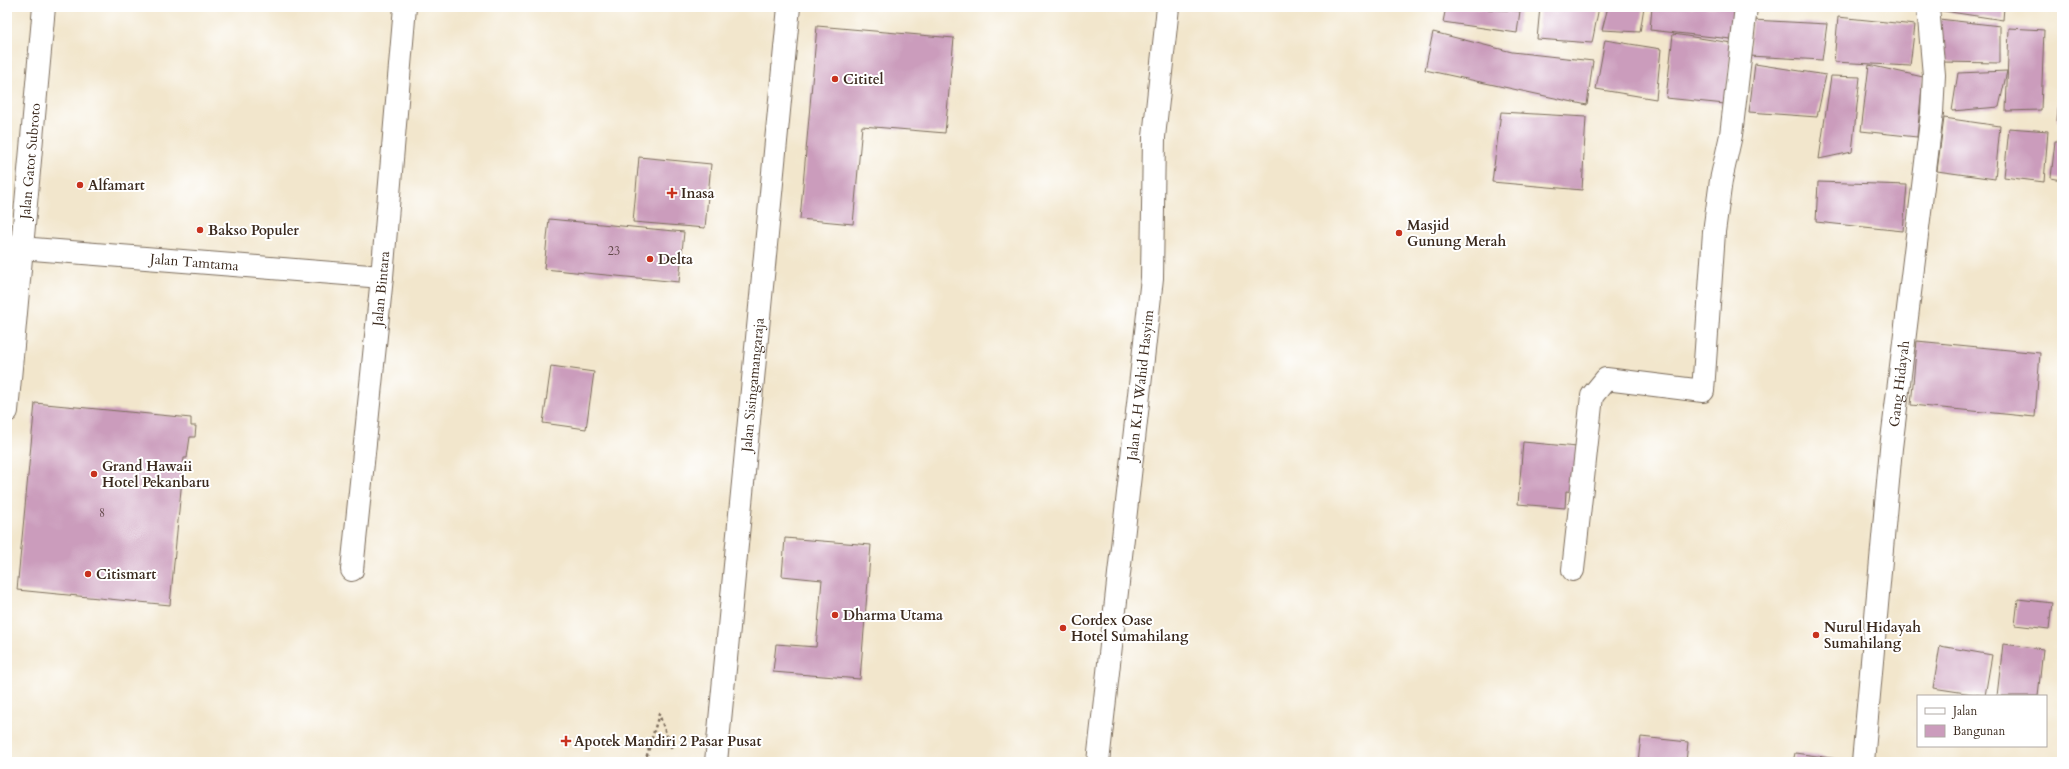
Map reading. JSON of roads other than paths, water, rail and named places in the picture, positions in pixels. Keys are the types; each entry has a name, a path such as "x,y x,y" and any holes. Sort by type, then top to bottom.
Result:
{"street":[{"name":"Jalan Gatot Subroto","path":"7,411 15,248 44,7"},
{"name":"Jalan Bintara","path":"352,570 382,277 405,7"},
{"name":"Jalan Sisingamangaraja","path":"716,762 789,7"},
{"name":"Jalan K.H Wahid Hasyim","path":"1098,762 1152,278 1154,137 1168,7"},
{"path":"1573,570 1592,396 1606,379 1703,391 1714,232 1721,180 1731,135 1746,7"},
{"name":"Gang Hidayah","path":"1863,762 1891,448 1932,113 1934,74 1928,7"},
{"name":"Jalan Tamtama","path":"15,248 382,277"}],"place":[{"name":"Cititel","path":"835,79"},
{"name":"Alfamart","path":"80,185"},
{"name":"Inasa","path":"672,193"},
{"name":"Bakso Populer","path":"200,230"},
{"name":"Masjid Gunung Merah","path":"1399,233"},
{"name":"Delta","path":"650,259"},
{"name":"Grand Hawaii Hotel Pekanbaru","path":"94,474"},
{"name":"Citismart","path":"88,574"},
{"name":"Dharma Utama","path":"835,615"},
{"name":"Cordex Oase Hotel Sumahilang","path":"1063,628"},
{"name":"Nurul Hidayah Sumahilang","path":"1816,635"},
{"name":"Apotek Mandiri 2 Pasar Pusat","path":"566,741"}]}
